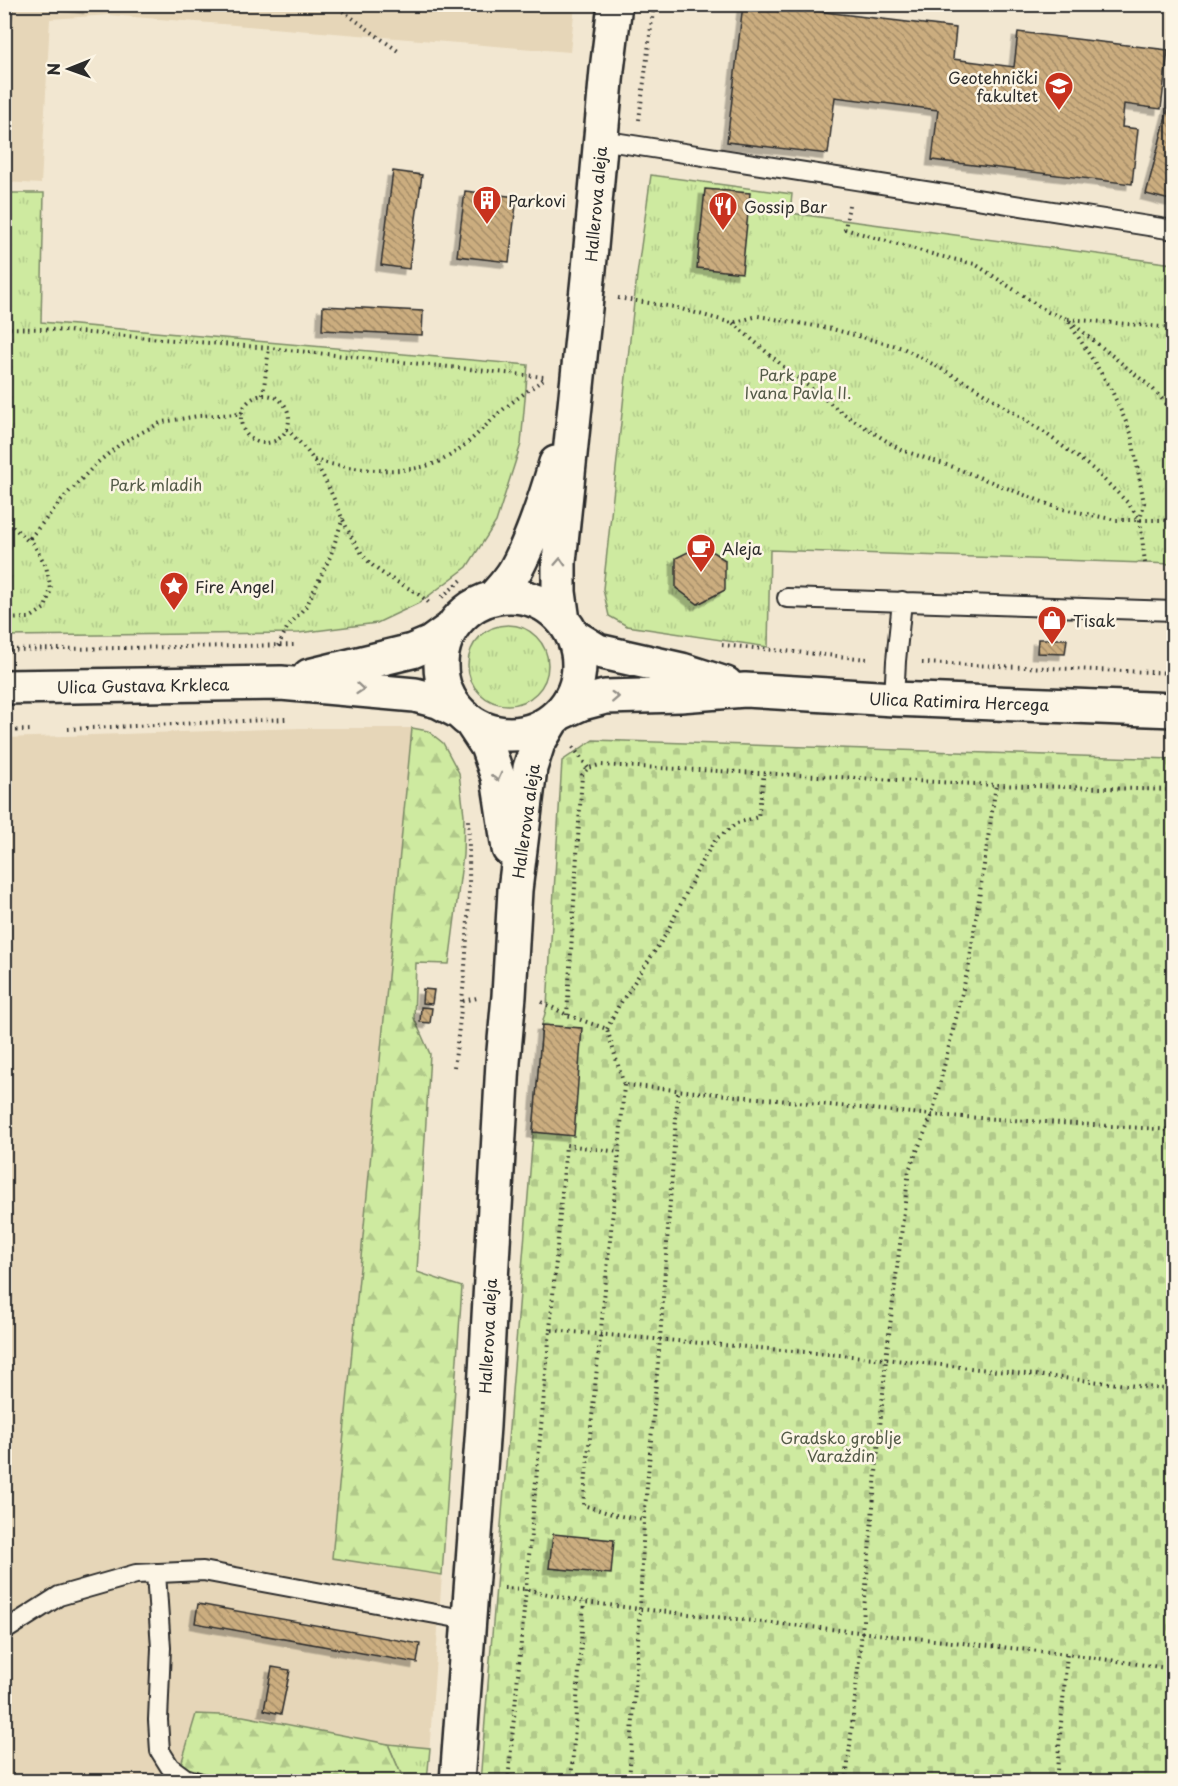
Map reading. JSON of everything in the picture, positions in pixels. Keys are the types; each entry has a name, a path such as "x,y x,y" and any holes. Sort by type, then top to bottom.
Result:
{"main road":[{"name":"Hallerova aleja","path":"568,628 559,592 559,562 615,4"},
{"name":"Hallerova aleja","path":"492,598 516,570 523,554 546,496 574,404"},
{"path":"512,596 531,599 549,608 568,628 578,655 578,676 561,726 514,735 493,733 465,718 446,693 441,672 442,650 436,616 461,616 476,605 492,598 512,596"},
{"name":"Ulica Gustava Krkleca","path":"281,683 412,651 431,643 436,616"},
{"name":"Ulica Ratimira Hercega","path":"568,628 598,651 682,670 745,690"},
{"name":"Ulica Gustava Krkleca","path":"4,687 281,683 415,695 438,701 465,718"},
{"name":"Ulica Ratimira Hercega","path":"561,726 582,703 605,697 745,690 894,699 1173,710"},
{"name":"Hallerova aleja","path":"465,718 487,746 498,777 515,890"},
{"name":"Hallerova aleja","path":"457,1782 483,1426 515,890 530,768 538,743 561,726"}],"lane":[{"path":"601,140 1173,230"},
{"path":"787,598 1173,611"},
{"path":"894,699 902,601"},
{"path":"4,1631 59,1596 136,1574 203,1571 468,1620"},
{"path":"156,1573 161,1648 158,1720 160,1751 170,1767 185,1778 198,1782"}],"path":[{"path":"333,4 398,51"},
{"path":"852,180 845,229 975,264 1048,312 1067,319 1173,328"},
{"path":"618,298 674,307 732,323 844,414 901,450 954,467 1058,508 1116,520 1173,520"},
{"path":"732,323 759,316 832,329 903,348 973,386 1045,433 1093,469 1128,503 1140,520"},
{"path":"1067,319 1152,388 1173,412"},
{"path":"1067,319 1111,389 1131,433 1144,502 1140,520 1145,563"},
{"path":"4,328 42,329 269,348 547,377"},
{"path":"263,395 269,348"},
{"path":"545,388 547,377"},
{"path":"314,460 335,466 379,471 421,468 444,460 467,444 500,412 547,377"},
{"path":"272,396 285,405 289,413 289,421 287,429 277,440 261,443 254,440 244,429 242,414 250,401 256,397 272,396"},
{"path":"4,518 28,541 66,495 97,463 123,442 162,422 198,416 242,414"},
{"path":"287,429 314,460 352,539 372,565 394,581 420,594 436,616"},
{"path":"278,646 287,628 307,605 330,557 343,517"},
{"path":"4,619 30,618 45,608 51,589 46,566 30,538"},
{"path":"440,598 469,574"},
{"path":"4,650 302,645"},
{"path":"718,645 868,659"},
{"path":"915,662 1173,673"},
{"path":"68,729 296,719"},
{"path":"561,726 588,768"},
{"path":"4,731 32,730"},
{"path":"567,1015 582,775 588,768 600,765 996,785 1173,790"},
{"path":"644,1520 615,1515 583,1505 624,1085 607,1029 618,1007 666,934 702,861 716,839 737,823 758,817 764,773"},
{"path":"846,1782 862,1632 886,1359 909,1170 932,1115 969,965 996,785"},
{"path":"454,1067 463,1001 468,893 468,814"},
{"path":"540,1001 567,1015 607,1029"},
{"path":"624,1085 932,1115 1173,1130"},
{"path":"629,1782 644,1520 678,1091"},
{"path":"508,1782 566,1145 619,1152"},
{"path":"549,1330 886,1359 1173,1390"},
{"path":"471,1584 525,1589 584,1602 640,1609 1067,1654 1173,1669"},
{"path":"571,1782 584,1602"},
{"path":"1056,1782 1067,1654"}],"shaded area":[{"path":"5,5 575,5 570,52 109,15 50,19 41,184 5,182"},
{"path":"300,728 412,728 332,1557 442,1575 427,1781 5,1781 4,738"}],"green space":[{"name":"Park pape Ivana Pavla II.","path":"651,175 792,194 790,213 1173,264 1173,564 770,550 768,647 627,626 609,616 603,589 637,275"},
{"name":"Park mladih","path":"4,193 44,193 41,322 528,365 521,444 496,522 467,567 419,603 377,623 299,633 5,636"},
{"path":"508,625 523,628 536,637 545,650 548,665 545,680 536,693 523,702 508,705 493,702 480,693 471,680 468,665 471,650 480,637 493,628"},
{"path":"412,728 428,731 443,743 459,773 464,815 463,855 449,964 416,963 414,1018 430,1054 417,1272 462,1287 442,1575 332,1558"},
{"name":"Gradsko groblje Varaždin","path":"593,740 1173,759 1173,1781 480,1782 542,1025 547,1006 562,761"},
{"path":"196,1714 243,1716 388,1744 404,1781 163,1782 182,1761"},
{"path":"388,1744 430,1748 427,1781 404,1781"}],"building":[{"path":"4,4 13,4 5,80 4,80"},
{"path":"56,4 89,4 89,8"},
{"path":"743,4 956,28 953,59 1014,67 1018,32 1168,50 1161,109 1124,104 1122,127 1138,129 1132,184 932,160 938,110 835,97 828,154 727,142"},
{"path":"1174,86 1174,201 1146,194"},
{"path":"393,171 422,175 409,269 381,265"},
{"name":"Gossip Bar","path":"705,189 750,193 742,273 697,268"},
{"name":"Parkovi","path":"465,191 517,197 509,262 457,256"},
{"path":"323,306 423,311 422,335 322,330"},
{"name":"Aleja","path":"702,545 725,560 725,590 698,604 676,588 676,558"},
{"name":"Tisak","path":"1038,639 1067,639 1065,654 1037,653"},
{"path":"423,989 434,990 432,1004 422,1003"},
{"path":"421,1007 432,1008 430,1023 420,1022"},
{"path":"542,1025 582,1028 574,1136 533,1132"},
{"path":"553,1534 614,1540 611,1574 549,1568"},
{"path":"198,1604 420,1644 417,1663 195,1623"},
{"path":"272,1667 290,1670 281,1714 264,1710"}],"place":[{"name":"Geotehnički fakultet","path":"1059,112"},
{"name":"Parkovi","path":"487,226"},
{"name":"Gossip Bar","path":"723,232"},
{"name":"Aleja","path":"701,574"},
{"name":"Fire Angel","path":"174,612"},
{"name":"Tisak","path":"1052,646"}]}
